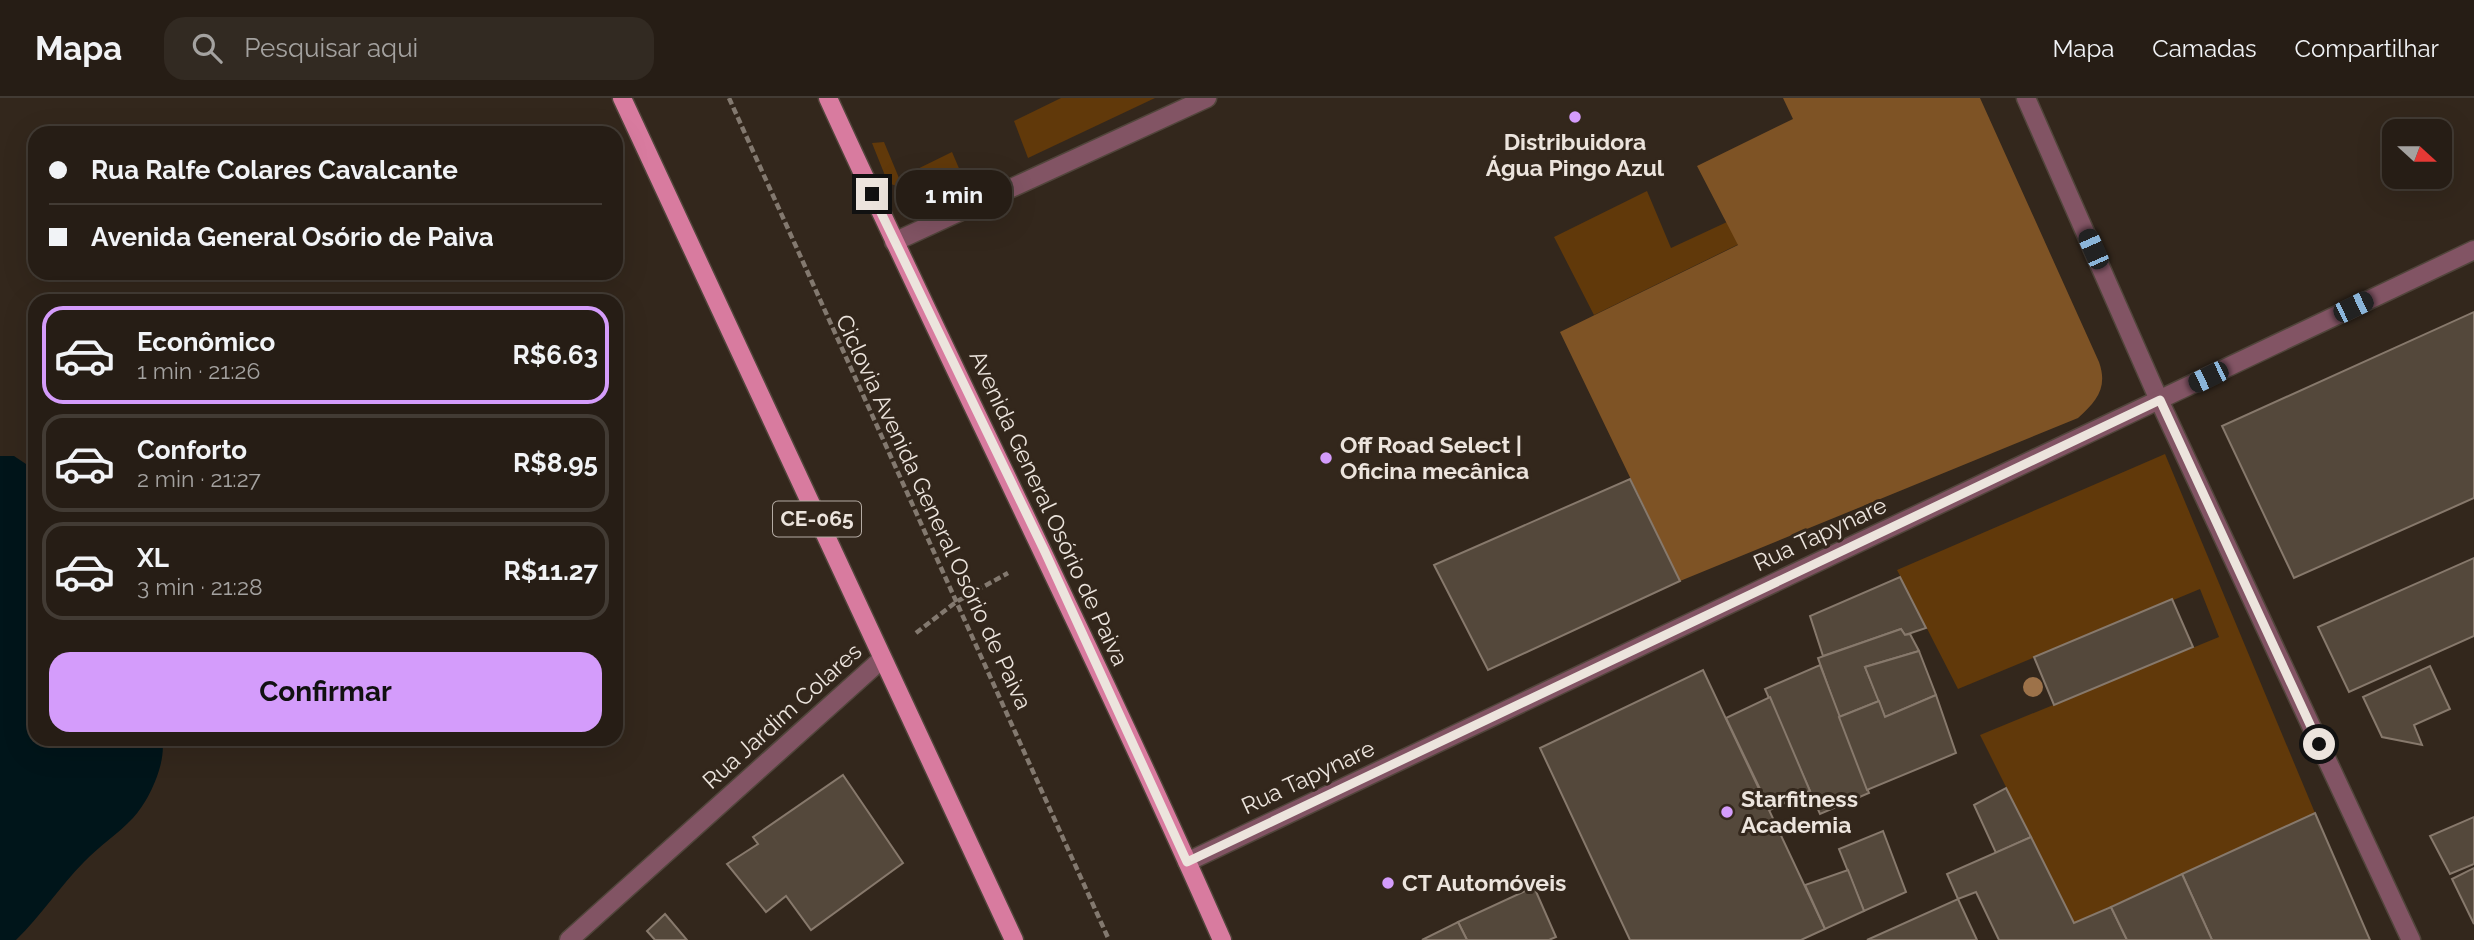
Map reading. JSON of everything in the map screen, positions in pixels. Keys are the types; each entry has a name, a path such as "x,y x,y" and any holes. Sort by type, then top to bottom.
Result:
{"main road":[{"name":"CE-065","path":"622,98 1014,940"},
{"name":"Avenida General Osório de Paiva","path":"828,98 894,242 1045,552 1222,940"}],"street":[{"path":"894,242 1207,98"},
{"path":"2026,98 2160,400 2411,940"},
{"name":"Rua Tapynare","path":"1187,862 2474,250"},
{"name":"Rua Jardim Colares","path":"569,940 882,659"}],"path":[{"name":"Ciclovia Avenida General Osório de Paiva","path":"729,98 1109,940"},
{"name":"Rua Jardim Colares","path":"882,659 956,602 1045,552"}],"shaded area":[{"path":"1061,98 1155,98 1028,158 1014,121"},
{"path":"1783,98 1980,98 2099,362 2101,386 2091,406 2078,418 1680,581 1560,332 1738,245 1697,166 1793,119"},
{"path":"884,142 899,178 952,152 964,180 928,197 888,183 872,143"},
{"path":"1647,191 1671,248 1727,222 1739,244 1594,315 1554,237"},
{"path":"2165,454 2315,813 2074,923 1980,735 2219,637 2200,589 1958,689 1897,570"},
{"path":"0,456 14,456 28,465 28,746 163,748 151,792 139,811 84,862 16,940 0,940"}],"building":[{"path":"2474,312 2474,498 2294,578 2222,426"},
{"path":"1630,479 1680,581 1488,670 1434,565"},
{"path":"2474,558 2474,636 2349,692 2318,627"},
{"path":"1900,577 1926,628 1905,635 1901,629 1823,656 1810,616"},
{"path":"2172,599 2193,647 2054,705 2034,657"},
{"path":"1901,629 1905,635 1910,634 1919,651 1865,667 1879,701 1839,717 1818,658"},
{"path":"1919,651 1936,695 1885,717 1865,667"},
{"path":"1820,665 1869,793 1820,814 1765,689"},
{"path":"2430,666 2450,709 2414,725 2422,745 2382,737 2363,697"},
{"path":"1703,670 1825,929 1801,940 1630,940 1540,748"},
{"path":"1936,695 1956,753 1867,790 1839,717 1879,701 1885,717"},
{"path":"1770,697 1810,791 1770,810 1726,718"},
{"path":"843,775 903,863 811,930 786,896 766,912 727,864 758,844 753,837"},
{"path":"2006,788 2031,837 1996,853 1974,805"},
{"path":"2315,813 2370,940 2212,940 2182,874"},
{"path":"2474,817 2474,864 2450,874 2430,836"},
{"path":"1883,831 1906,892 1864,911 1839,849"},
{"path":"2031,837 2074,923 2111,907 2127,940 1999,940 1976,892 1958,899 1947,874"},
{"path":"2474,868 2474,924 2452,879"},
{"path":"1848,870 1864,911 1825,929 1805,885"},
{"path":"2182,874 2212,940 2127,940 2111,907"},
{"path":"1534,887 1556,937 1549,940 1467,940 1458,922"},
{"path":"1958,899 1977,940 1867,940"},
{"path":"665,914 687,940 655,940 647,931"},
{"path":"1458,922 1467,940 1422,940"}],"place":[{"name":"Distribuidora Água Pingo Azul","path":"1575,117"},
{"name":"Off Road Select | Oficina mecânica","path":"1326,458"},
{"name":"Starfitness Academia","path":"1727,812"},
{"name":"CT Automóveis","path":"1388,883"}],"route":[{"path":"872,194 1045,552 1187,862 2160,400 2319,744"}]}
